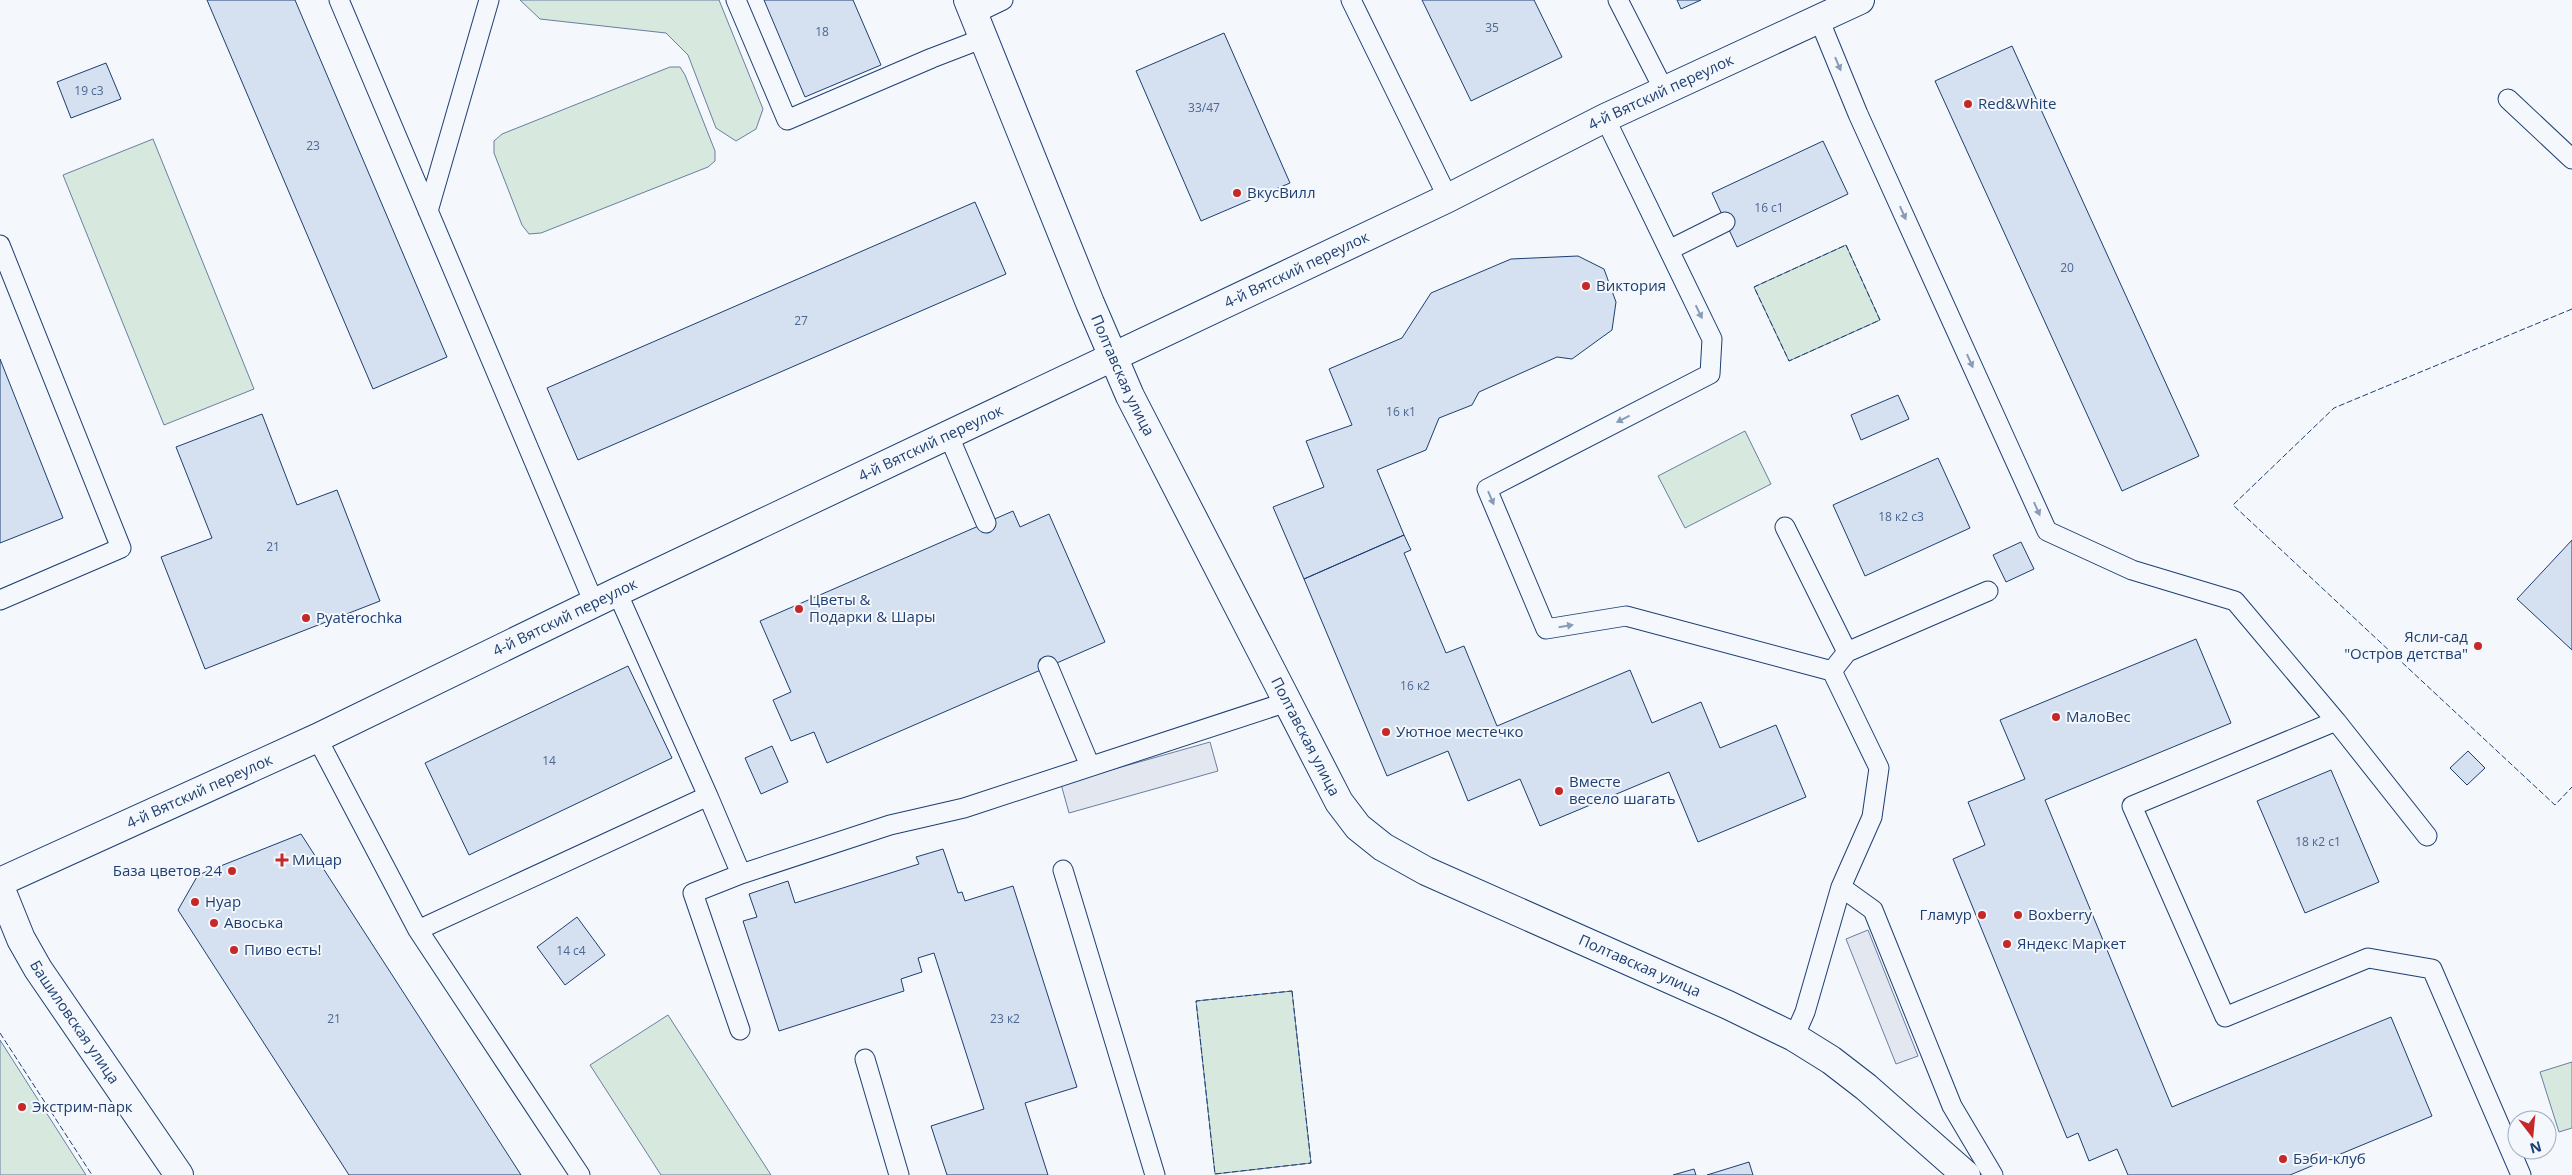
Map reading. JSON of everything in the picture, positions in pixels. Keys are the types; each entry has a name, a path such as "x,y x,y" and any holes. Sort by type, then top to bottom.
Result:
{"street":[{"name":"4-й Вятский переулок","path":"0,882 316,738 606,597 1448,198 1605,118 1665,92 1860,0"},
{"name":"Полтавская улица","path":"971,7 1112,356 1139,414 1339,802 1358,827 1383,847 1426,871 1728,1005 1794,1037 1831,1060 1866,1087 1966,1175"},
{"name":"Башиловская улица","path":"0,887 21,939 38,969 179,1175"}],"lane":[{"path":"339,0 428,211 606,597 708,796 741,874"},
{"path":"428,211 489,0"},
{"path":"736,0 787,120 932,58 984,38"},
{"path":"971,7 1003,0"},
{"path":"1351,0 1448,198"},
{"path":"1618,0 1665,92"},
{"path":"1819,19 1858,114 2047,531 2132,570 2235,601 2336,721 2427,836"},
{"path":"2508,99 2572,160"},
{"path":"1605,118 1712,339 1710,374 1487,489 1546,629 1626,616 1832,671 1879,768 1872,816 1841,887 1805,1012 1794,1037"},
{"path":"1669,250 1725,222"},
{"path":"0,245 121,548 0,600"},
{"path":"948,434 986,523"},
{"path":"1785,527 1847,652"},
{"path":"1832,671 1847,652 1988,591"},
{"path":"1048,666 1090,766"},
{"path":"740,1030 693,893 741,874 890,825 964,808 1287,702"},
{"path":"2336,721 2132,806 2225,1017 2368,958 2432,969 2521,1175"},
{"path":"316,738 418,930 580,1175"},
{"path":"418,930 708,796"},
{"path":"1063,870 1155,1175"},
{"path":"1841,887 1873,910 1952,1106 1993,1175"},
{"path":"865,1059 899,1175"}],"shaded area":[{"path":"520,0 719,0 763,109 756,129 736,141 716,128 688,55 666,33 540,19"},
{"path":"670,67 680,67 685,75 715,151 715,161 708,167 541,233 529,234 522,225 494,153 494,141 502,134"},
{"path":"153,139 254,389 164,425 63,175"},
{"path":"1846,245 1880,320 1789,361 1754,287"},
{"path":"1745,431 1771,484 1685,528 1658,476"},
{"path":"1210,742 1218,771 1069,813 1061,784"},
{"path":"1868,930 1918,1056 1896,1064 1846,939"},
{"path":"1292,991 1311,1163 1215,1174 1196,1001"},
{"path":"668,1015 771,1175 661,1175 590,1065"},
{"name":"Экстрим-парк","path":"0,1040 86,1175 0,1175"},
{"path":"2572,1062 2572,1128 2559,1132 2557,1110 2552,1110 2540,1072"}],"building":[{"path":"207,0 295,0 447,357 373,389"},
{"path":"764,0 853,0 881,65 805,97"},
{"path":"1422,0 1534,0 1562,57 1471,101"},
{"path":"1677,0 1701,0 1681,9"},
{"path":"1224,33 1290,183 1201,221 1136,71"},
{"path":"2012,46 2199,456 2122,491 1935,81"},
{"path":"106,63 121,99 71,118 57,82"},
{"path":"1823,141 1848,194 1737,247 1712,193"},
{"path":"975,202 1006,274 578,460 547,388"},
{"path":"1578,256 1604,269 1616,302 1612,330 1572,359 1557,357 1479,392 1472,405 1439,418 1426,450 1377,470 1404,535 1304,579 1273,507 1324,487 1306,441 1352,425 1329,369 1402,338 1431,293 1511,259"},
{"path":"0,359 63,518 0,543"},
{"path":"1898,395 1909,419 1861,440 1851,415"},
{"path":"262,414 297,505 337,490 380,601 205,669 161,557 212,538 176,447"},
{"path":"1938,458 1970,528 1865,576 1833,505"},
{"path":"1013,511 1020,527 1049,514 1105,642 827,763 814,732 791,741 773,700 791,692 760,621"},
{"path":"1404,535 1411,550 1404,553 1446,653 1464,646 1497,726 1630,670 1652,723 1701,702 1720,748 1776,725 1806,797 1698,842 1669,772 1540,826 1520,779 1468,801 1448,751 1387,776 1304,579"},
{"path":"2572,540 2572,650 2517,599"},
{"path":"2021,542 2034,569 2006,582 1993,555"},
{"path":"2196,639 2231,723 2045,800 2172,1107 2391,1017 2432,1116 2290,1175 2128,1175 2117,1149 2089,1161 2078,1133 2067,1138 1953,859 1985,845 1968,802 2025,779 2000,720"},
{"path":"628,666 672,758 469,855 425,763"},
{"path":"772,746 788,782 761,794 745,758"},
{"path":"2468,751 2485,768 2467,785 2450,768"},
{"path":"2331,770 2379,882 2305,913 2257,801"},
{"path":"301,834 521,1175 349,1175 178,910 198,875"},
{"path":"943,849 958,893 962,892 965,901 1013,886 1077,1087 1025,1103 1048,1175 947,1175 931,1126 984,1109 934,953 918,958 922,972 901,979 904,991 779,1031 743,921 757,917 749,894 788,881 795,903 919,864 916,857"},
{"path":"577,917 605,955 565,985 537,947"},
{"path":"1749,1162 1753,1175 1707,1175"},
{"path":"1694,1169 1696,1175 1673,1175"}],"fence":[{"path":"1846,245 1880,320 1789,361 1754,287 1846,245"},
{"path":"2572,309 2334,408 2233,505 2555,805 2572,787"},
{"path":"1292,991 1311,1163 1215,1174 1196,1001 1292,991"},
{"path":"0,1033 92,1175"}],"place":[{"name":"Red&White","path":"1968,104"},
{"name":"ВкусВилл","path":"1237,193"},
{"name":"Виктория","path":"1586,286"},
{"name":"Цветы & Подарки & Шары","path":"799,609"},
{"name":"Pyaterochka","path":"306,618"},
{"name":"Ясли-сад \"Остров детства\"","path":"2478,646"},
{"name":"МалоВес","path":"2056,717"},
{"name":"Уютное местечко","path":"1386,732"},
{"name":"Вместе весело шагать","path":"1559,791"},
{"name":"Мицар","path":"282,860"},
{"name":"База цветов 24","path":"232,871"},
{"name":"Нуар","path":"195,902"},
{"name":"Гламур","path":"1982,915"},
{"name":"Boxberry","path":"2018,915"},
{"name":"Авоська","path":"214,923"},
{"name":"Яндекс Маркет","path":"2007,944"},
{"name":"Пиво есть!","path":"234,950"},
{"name":"Экстрим-парк","path":"22,1107"},
{"name":"Бэби-клуб","path":"2283,1159"}]}
